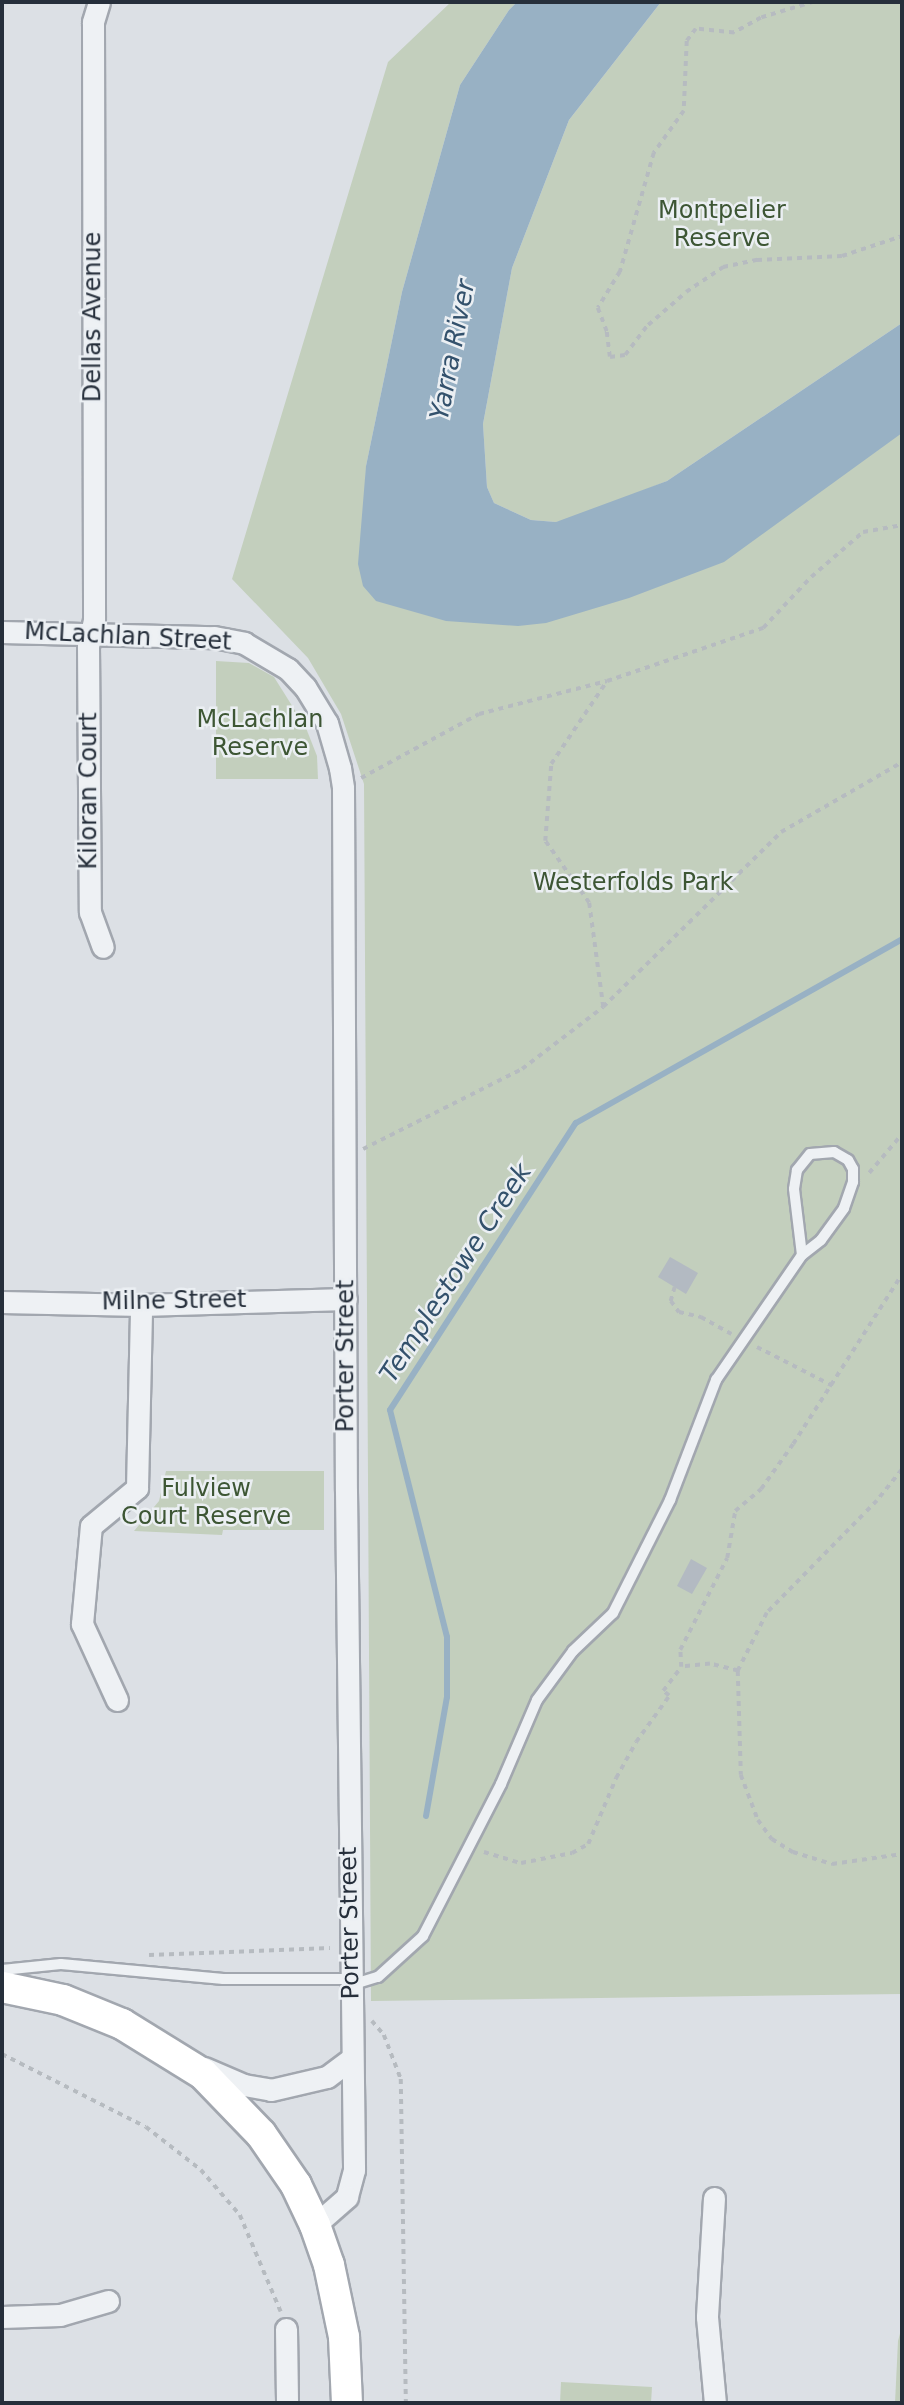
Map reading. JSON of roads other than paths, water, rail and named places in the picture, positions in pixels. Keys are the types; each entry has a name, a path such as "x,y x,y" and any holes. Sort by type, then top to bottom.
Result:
{"main road":[{"path":"2,1987 63,2000 100,2013 176,2055 221,2089 255,2126 284,2165 315,2225 334,2288 346,2360 347,2403"},
{"path":"341,2403 346,2360"}],"street":[{"name":"Dellas Avenue","path":"91,633 94,620 93,22 99,2"},
{"name":"McLachlan Street","path":"2,632 224,639 244,643 288,669"},
{"name":"Kiloran Court","path":"91,633 88,646 90,912 103,947"},
{"name":"Porter Street","path":"288,669 305,687 327,723 343,788 352,2182 347,2197 338,2208 315,2225"},
{"name":"Milne Street","path":"2,1302 141,1305 346,1299"},
{"path":"117,1700 82,1624 91,1525 136,1488 141,1305"},
{"path":"176,2055 244,2085 271,2090 320,2080 352,2058"},
{"path":"715,2197 707,2317 715,2403"},
{"path":"2,2317 60,2315 108,2301"},
{"path":"286,2329 287,2403"}],"lane":[{"path":"2,1970 61,1964 223,1979 351,1987 377,1977 417,1944 435,1918 470,1848 537,1700 573,1651 613,1613 670,1500 716,1380 802,1255 830,1230 849,1196 853,1169 844,1157 834,1152 822,1151 803,1160 794,1183 802,1255"}],"water":[{"name":"Yarra River","path":"517,2 661,2 569,120 512,268 483,424 487,487 494,503 531,520 556,522 667,481 902,323 902,433 724,562 629,598 546,623 518,626 446,621 376,601 363,586 358,564 366,466 402,292 460,85"}],"waterway":[{"name":"Templestowe Creek","path":"426,1816 447,1697 447,1637 390,1410 576,1123 902,939"}],"park label":[{"name":"Montpelier Reserve","path":"722,225"},
{"name":"McLachlan Reserve","path":"260,734"},
{"name":"Westerfolds Park","path":"633,883"},
{"name":"Fulview Court Reserve","path":"206,1503"}]}
